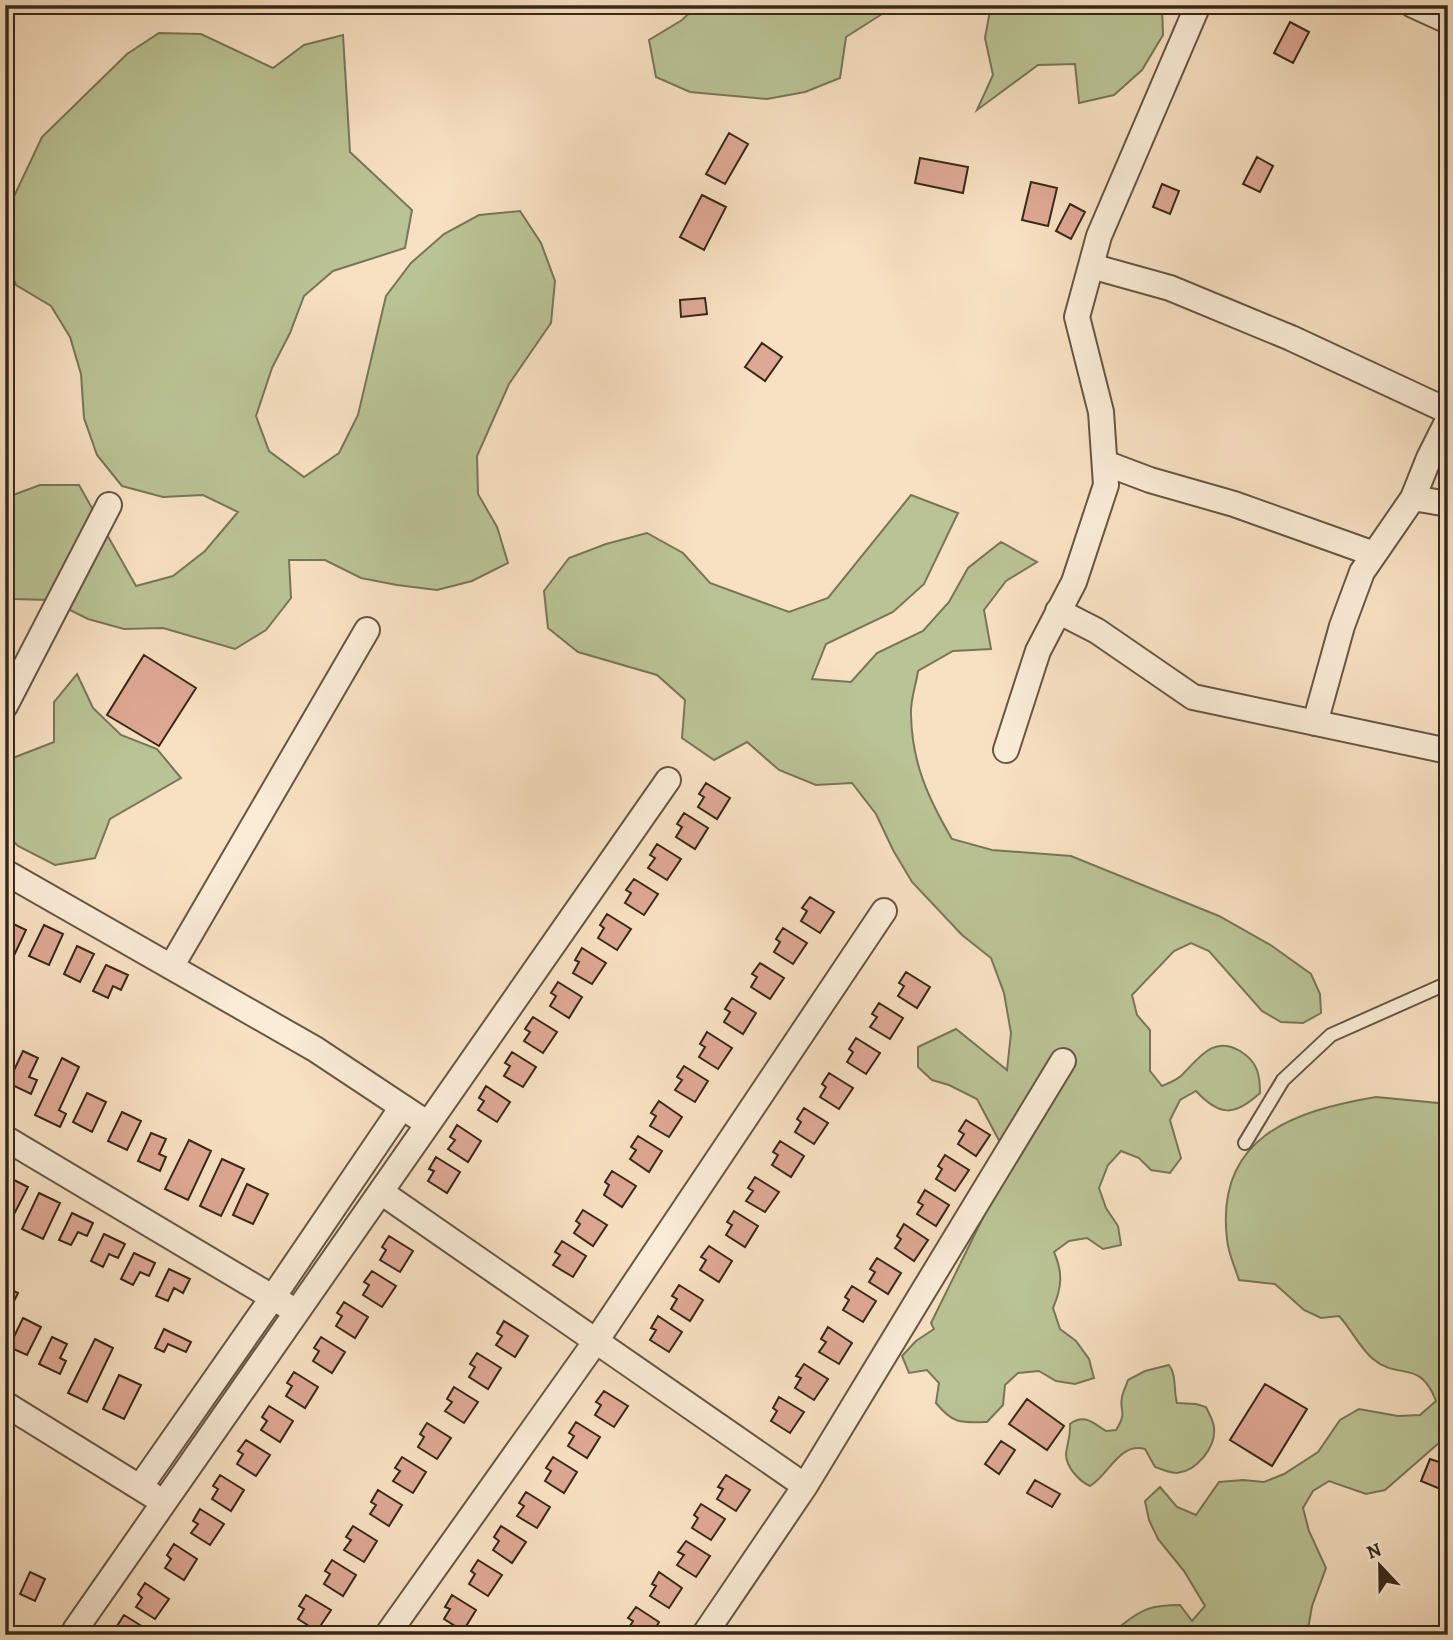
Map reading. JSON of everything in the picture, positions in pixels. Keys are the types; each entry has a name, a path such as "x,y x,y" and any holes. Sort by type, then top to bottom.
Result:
{"street":[{"path":"1006,750 1038,651 1074,583 1107,485 1101,412 1077,317 1099,236 1198,5"},
{"path":"1413,5 1448,20"},
{"path":"1091,267 1170,288 1291,338 1448,411"},
{"path":"1315,723 1342,626 1362,572 1413,498 1448,420"},
{"path":"1105,463 1150,480 1234,504 1374,554"},
{"path":"1413,498 1448,504"},
{"path":"5,706 109,505"},
{"path":"1059,611 1097,631 1193,697 1448,751"},
{"path":"171,967 367,630"},
{"path":"75,1630 668,780"},
{"path":"5,872 315,1049 428,1124"},
{"path":"387,1635 596,1341 884,911"},
{"path":"704,1635 805,1486 1063,1061"},
{"path":"140,1487 402,1107"},
{"path":"5,1138 297,1312"},
{"path":"380,1192 805,1486"},
{"path":"5,1404 164,1502"}],"lane":[{"path":"1245,1143 1283,1080 1331,1035 1448,983"}],"green space":[{"path":"698,5 896,5 846,37 840,78 805,92 767,99 690,92 656,77 649,40 682,20"},
{"path":"991,5 1162,5 1163,35 1142,70 1114,95 1079,103 1075,64 1038,65 977,110 993,75 985,38"},
{"path":"159,33 201,34 273,68 304,45 343,35 350,152 412,210 405,248 333,271 304,296 290,333 272,368 256,416 269,451 304,477 339,453 358,415 386,296 411,263 444,234 479,215 520,211 541,243 555,281 551,323 509,384 477,456 478,494 497,527 508,563 472,581 437,590 361,578 325,560 289,560 291,598 266,630 235,649 163,628 124,629 88,619 50,600 12,599 5,590 5,498 40,485 79,485 136,586 173,576 205,551 238,512 203,495 163,497 122,486 97,455 84,418 81,374 70,337 51,306 16,285 5,258 8,209 42,137 127,54"},
{"path":"911,495 958,513 924,584 893,612 826,644 812,679 851,682 877,653 923,631 949,602 968,568 1001,542 1037,562 1006,581 984,610 991,649 953,651 918,671 911,710 914,749 923,780 952,839 992,850 1071,856 1219,916 1272,946 1311,974 1320,994 1321,1013 1303,1023 1281,1022 1262,1011 1209,951 1191,943 1174,951 1132,995 1137,1015 1150,1030 1150,1071 1162,1086 1180,1077 1207,1051 1222,1046 1240,1051 1250,1059 1258,1074 1260,1093 1243,1106 1228,1110 1213,1106 1196,1091 1180,1100 1170,1120 1181,1158 1170,1173 1151,1170 1139,1158 1121,1151 1108,1165 1099,1188 1106,1208 1118,1226 1121,1245 1103,1249 1087,1238 1069,1241 1054,1252 1060,1280 1053,1308 1060,1329 1076,1341 1089,1359 1094,1378 1075,1384 1056,1381 1039,1371 1018,1373 1005,1385 1003,1405 987,1422 958,1421 947,1415 936,1403 939,1383 927,1370 909,1373 902,1356 916,1341 934,1329 931,1323 1009,1165 977,1099 932,1080 918,1067 918,1047 956,1029 1007,1070 1011,1033 1004,993 991,958 962,935 912,882 876,814 852,783 816,785 779,770 747,742 714,760 682,738 685,700 657,675 578,652 548,628 544,591 569,558 647,533 683,553 710,583 789,612 828,598"},
{"path":"77,674 93,708 121,735 157,749 181,778 110,819 95,858 55,865 18,846 5,833 5,761 54,742 54,702"},
{"path":"1376,1097 1448,1104 1448,1435 1385,1490 1366,1494 1329,1481 1313,1491 1303,1508 1309,1531 1326,1568 1312,1606 1307,1635 1124,1635 1122,1625 1149,1609 1180,1605 1192,1621 1205,1606 1184,1571 1158,1539 1149,1520 1145,1501 1160,1487 1177,1507 1196,1515 1219,1482 1264,1482 1284,1474 1318,1452 1340,1420 1359,1409 1398,1416 1420,1415 1436,1401 1423,1379 1392,1369 1373,1359 1339,1316 1321,1318 1304,1310 1275,1284 1239,1280 1230,1255 1227,1204 1234,1176 1247,1153 1266,1135 1289,1121 1345,1103"},
{"path":"1169,1365 1177,1403 1206,1407 1214,1425 1212,1443 1204,1457 1192,1468 1174,1473 1155,1467 1145,1449 1136,1448 1121,1455 1090,1486 1082,1481 1071,1469 1067,1459 1070,1424 1084,1419 1106,1431 1116,1430 1122,1419 1121,1402 1128,1380 1145,1371"}],"building":[{"path":"1290,22 1309,32 1293,63 1274,53"},
{"path":"729,133 748,144 725,184 706,174"},
{"path":"1257,157 1273,166 1260,192 1243,184"},
{"path":"920,158 968,167 963,193 915,183"},
{"path":"1031,182 1057,188 1048,226 1022,220"},
{"path":"1162,184 1179,191 1170,214 1153,207"},
{"path":"702,195 726,207 704,250 680,237"},
{"path":"1070,204 1085,212 1071,239 1056,231"},
{"path":"705,298 707,314 681,317 680,300"},
{"path":"762,343 782,357 765,381 745,367"},
{"path":"144,655 196,688 159,746 107,715"},
{"path":"706,783 730,798 717,819 698,807 704,797 699,794"},
{"path":"684,813 708,828 695,849 676,837 682,827 677,824"},
{"path":"657,844 681,859 667,880 648,868 655,858 650,855"},
{"path":"634,879 658,894 644,915 625,903 631,893 626,890"},
{"path":"810,897 834,912 820,933 801,921 807,911 802,908"},
{"path":"607,914 631,929 617,950 598,938 604,928 600,925"},
{"path":"5,920 26,930 10,964 5,961"},
{"path":"44,925 63,934 49,965 29,956"},
{"path":"783,928 807,943 793,964 774,952 780,942 776,939"},
{"path":"77,946 94,954 80,982 64,974"},
{"path":"582,948 606,963 592,984 573,973 579,962 575,960"},
{"path":"760,963 784,978 770,999 751,987 757,977 752,974"},
{"path":"106,965 128,975 121,990 113,986 108,998 93,991"},
{"path":"906,972 930,987 917,1008 898,996 904,986 899,983"},
{"path":"558,982 582,997 569,1018 550,1006 556,996 551,993"},
{"path":"732,998 756,1013 743,1034 724,1022 730,1012 725,1009"},
{"path":"879,1003 903,1018 890,1039 870,1027 877,1017 872,1014"},
{"path":"533,1017 557,1032 543,1053 524,1041 530,1032 525,1029"},
{"path":"707,1032 732,1048 718,1069 699,1057 705,1047 700,1044"},
{"path":"856,1038 880,1053 866,1074 847,1062 853,1052 849,1049"},
{"path":"23,1051 38,1058 29,1077 37,1080 31,1094 8,1083"},
{"path":"512,1052 536,1067 523,1087 504,1076 510,1066 505,1063"},
{"path":"62,1058 79,1067 59,1110 66,1114 60,1127 35,1115"},
{"path":"684,1066 708,1081 695,1102 675,1090 682,1080 677,1077"},
{"path":"829,1073 853,1088 839,1109 820,1097 826,1087 822,1084"},
{"path":"486,1086 510,1102 497,1122 478,1110 484,1101 479,1098"},
{"path":"87,1093 106,1102 92,1132 73,1122"},
{"path":"659,1101 682,1117 669,1137 650,1126 656,1116 651,1113"},
{"path":"804,1108 828,1123 814,1144 795,1132 801,1122 797,1119"},
{"path":"122,1112 141,1121 127,1150 108,1141"},
{"path":"966,1120 990,1135 976,1156 958,1144 964,1134 959,1131"},
{"path":"457,1125 481,1141 468,1162 448,1149 455,1140 450,1137"},
{"path":"151,1133 166,1139 159,1154 166,1157 160,1171 138,1161"},
{"path":"638,1136 662,1151 649,1172 630,1159 636,1150 631,1147"},
{"path":"189,1140 211,1151 188,1200 165,1189"},
{"path":"780,1141 804,1156 791,1177 772,1165 778,1155 773,1152"},
{"path":"945,1155 969,1170 955,1191 936,1179 942,1169 938,1166"},
{"path":"436,1157 460,1172 447,1193 428,1181 434,1171 429,1169"},
{"path":"222,1159 244,1169 221,1216 200,1206"},
{"path":"612,1171 636,1186 622,1207 604,1195 609,1185 605,1182"},
{"path":"8,1177 28,1187 10,1222 5,1220 5,1182"},
{"path":"755,1177 779,1192 765,1212 746,1201 753,1191 748,1188"},
{"path":"247,1184 268,1194 253,1224 233,1215"},
{"path":"925,1190 949,1205 936,1226 917,1214 923,1205 918,1202"},
{"path":"39,1193 60,1203 43,1239 22,1229"},
{"path":"583,1210 607,1225 593,1246 574,1233 580,1224 576,1221"},
{"path":"734,1211 758,1226 745,1247 726,1235 732,1225 727,1222"},
{"path":"72,1213 93,1223 87,1236 78,1232 71,1245 59,1240"},
{"path":"904,1224 928,1240 914,1261 895,1248 901,1239 897,1236"},
{"path":"104,1234 125,1244 118,1258 109,1254 103,1267 91,1261"},
{"path":"389,1236 413,1251 400,1272 380,1260 386,1250 382,1247"},
{"path":"562,1241 586,1256 573,1277 553,1265 560,1255 555,1252"},
{"path":"709,1246 732,1261 719,1282 700,1270 706,1260 701,1257"},
{"path":"134,1253 155,1263 149,1276 140,1272 133,1285 121,1279"},
{"path":"877,1258 901,1273 888,1294 869,1282 875,1272 870,1269"},
{"path":"169,1269 190,1279 183,1293 174,1288 168,1301 156,1296"},
{"path":"372,1271 396,1286 382,1307 363,1295 369,1285 364,1282"},
{"path":"679,1285 703,1300 690,1321 671,1309 677,1299 672,1296"},
{"path":"852,1286 876,1301 863,1322 843,1310 849,1300 845,1297"},
{"path":"5,1287 18,1293 5,1319"},
{"path":"344,1302 368,1317 355,1338 336,1326 342,1316 337,1313"},
{"path":"658,1316 682,1332 669,1352 650,1340 656,1330 651,1328"},
{"path":"23,1318 41,1327 27,1355 9,1347"},
{"path":"504,1321 528,1336 515,1357 496,1345 502,1336 497,1333"},
{"path":"828,1327 852,1343 839,1364 819,1352 826,1342 821,1339"},
{"path":"164,1329 191,1342 186,1352 168,1344 164,1352 155,1348"},
{"path":"52,1337 67,1344 60,1358 66,1361 60,1374 39,1364"},
{"path":"321,1337 345,1352 332,1373 313,1361 319,1351 314,1348"},
{"path":"95,1339 113,1348 87,1402 68,1393"},
{"path":"477,1353 501,1368 488,1389 469,1377 475,1367 470,1364"},
{"path":"804,1364 828,1379 814,1400 795,1388 801,1378 796,1376"},
{"path":"294,1372 318,1387 305,1408 286,1396 292,1386 287,1383"},
{"path":"119,1375 141,1385 124,1419 103,1409"},
{"path":"1265,1384 1307,1409 1272,1466 1230,1440"},
{"path":"454,1387 478,1402 464,1423 445,1411 452,1402 447,1399"},
{"path":"604,1391 628,1406 614,1427 595,1415 601,1405 596,1402"},
{"path":"779,1397 804,1412 790,1433 771,1421 777,1411 773,1408"},
{"path":"1027,1399 1064,1426 1047,1450 1009,1424"},
{"path":"269,1406 293,1421 280,1442 261,1430 267,1421 262,1417"},
{"path":"576,1422 600,1437 587,1458 568,1446 574,1436 569,1433"},
{"path":"427,1423 451,1438 437,1459 418,1447 424,1437 420,1434"},
{"path":"246,1440 270,1455 256,1476 237,1464 243,1454 238,1451"},
{"path":"1001,1441 1015,1450 999,1474 985,1464"},
{"path":"402,1457 426,1472 413,1493 393,1481 400,1471 395,1468"},
{"path":"553,1457 577,1472 564,1493 545,1481 551,1471 546,1468"},
{"path":"1430,1459 1448,1465 1448,1485 1445,1491 1421,1481"},
{"path":"220,1475 244,1490 231,1511 212,1499 218,1489 213,1486"},
{"path":"726,1475 750,1490 736,1511 717,1499 723,1489 718,1487"},
{"path":"1035,1480 1060,1494 1052,1507 1027,1493"},
{"path":"378,1490 402,1505 389,1526 370,1514 376,1505 371,1502"},
{"path":"526,1492 550,1507 537,1528 517,1516 524,1506 519,1503"},
{"path":"701,1504 725,1519 711,1540 692,1528 698,1518 694,1515"},
{"path":"200,1509 224,1524 210,1545 191,1533 198,1524 193,1521"},
{"path":"353,1526 377,1541 364,1562 344,1550 351,1540 346,1537"},
{"path":"501,1526 526,1542 512,1563 493,1550 499,1541 494,1537"},
{"path":"686,1541 710,1556 696,1577 677,1565 684,1555 678,1552"},
{"path":"174,1544 197,1559 184,1580 165,1568 171,1559 167,1555"},
{"path":"332,1560 356,1575 343,1596 324,1584 330,1574 325,1571"},
{"path":"478,1560 502,1575 488,1596 469,1584 475,1574 471,1571"},
{"path":"30,1572 45,1579 35,1601 20,1594"},
{"path":"659,1572 682,1588 669,1608 650,1596 656,1586 652,1584"},
{"path":"145,1583 169,1599 155,1619 136,1607 142,1598 138,1594"},
{"path":"306,1595 331,1610 317,1631 298,1619 304,1609 299,1606"},
{"path":"452,1595 476,1610 463,1631 444,1619 450,1609 445,1607"},
{"path":"636,1607 659,1622 652,1635 633,1635 627,1631 633,1621 628,1618"},
{"path":"124,1615 148,1630 145,1635 118,1635 122,1629 117,1626"}]}
